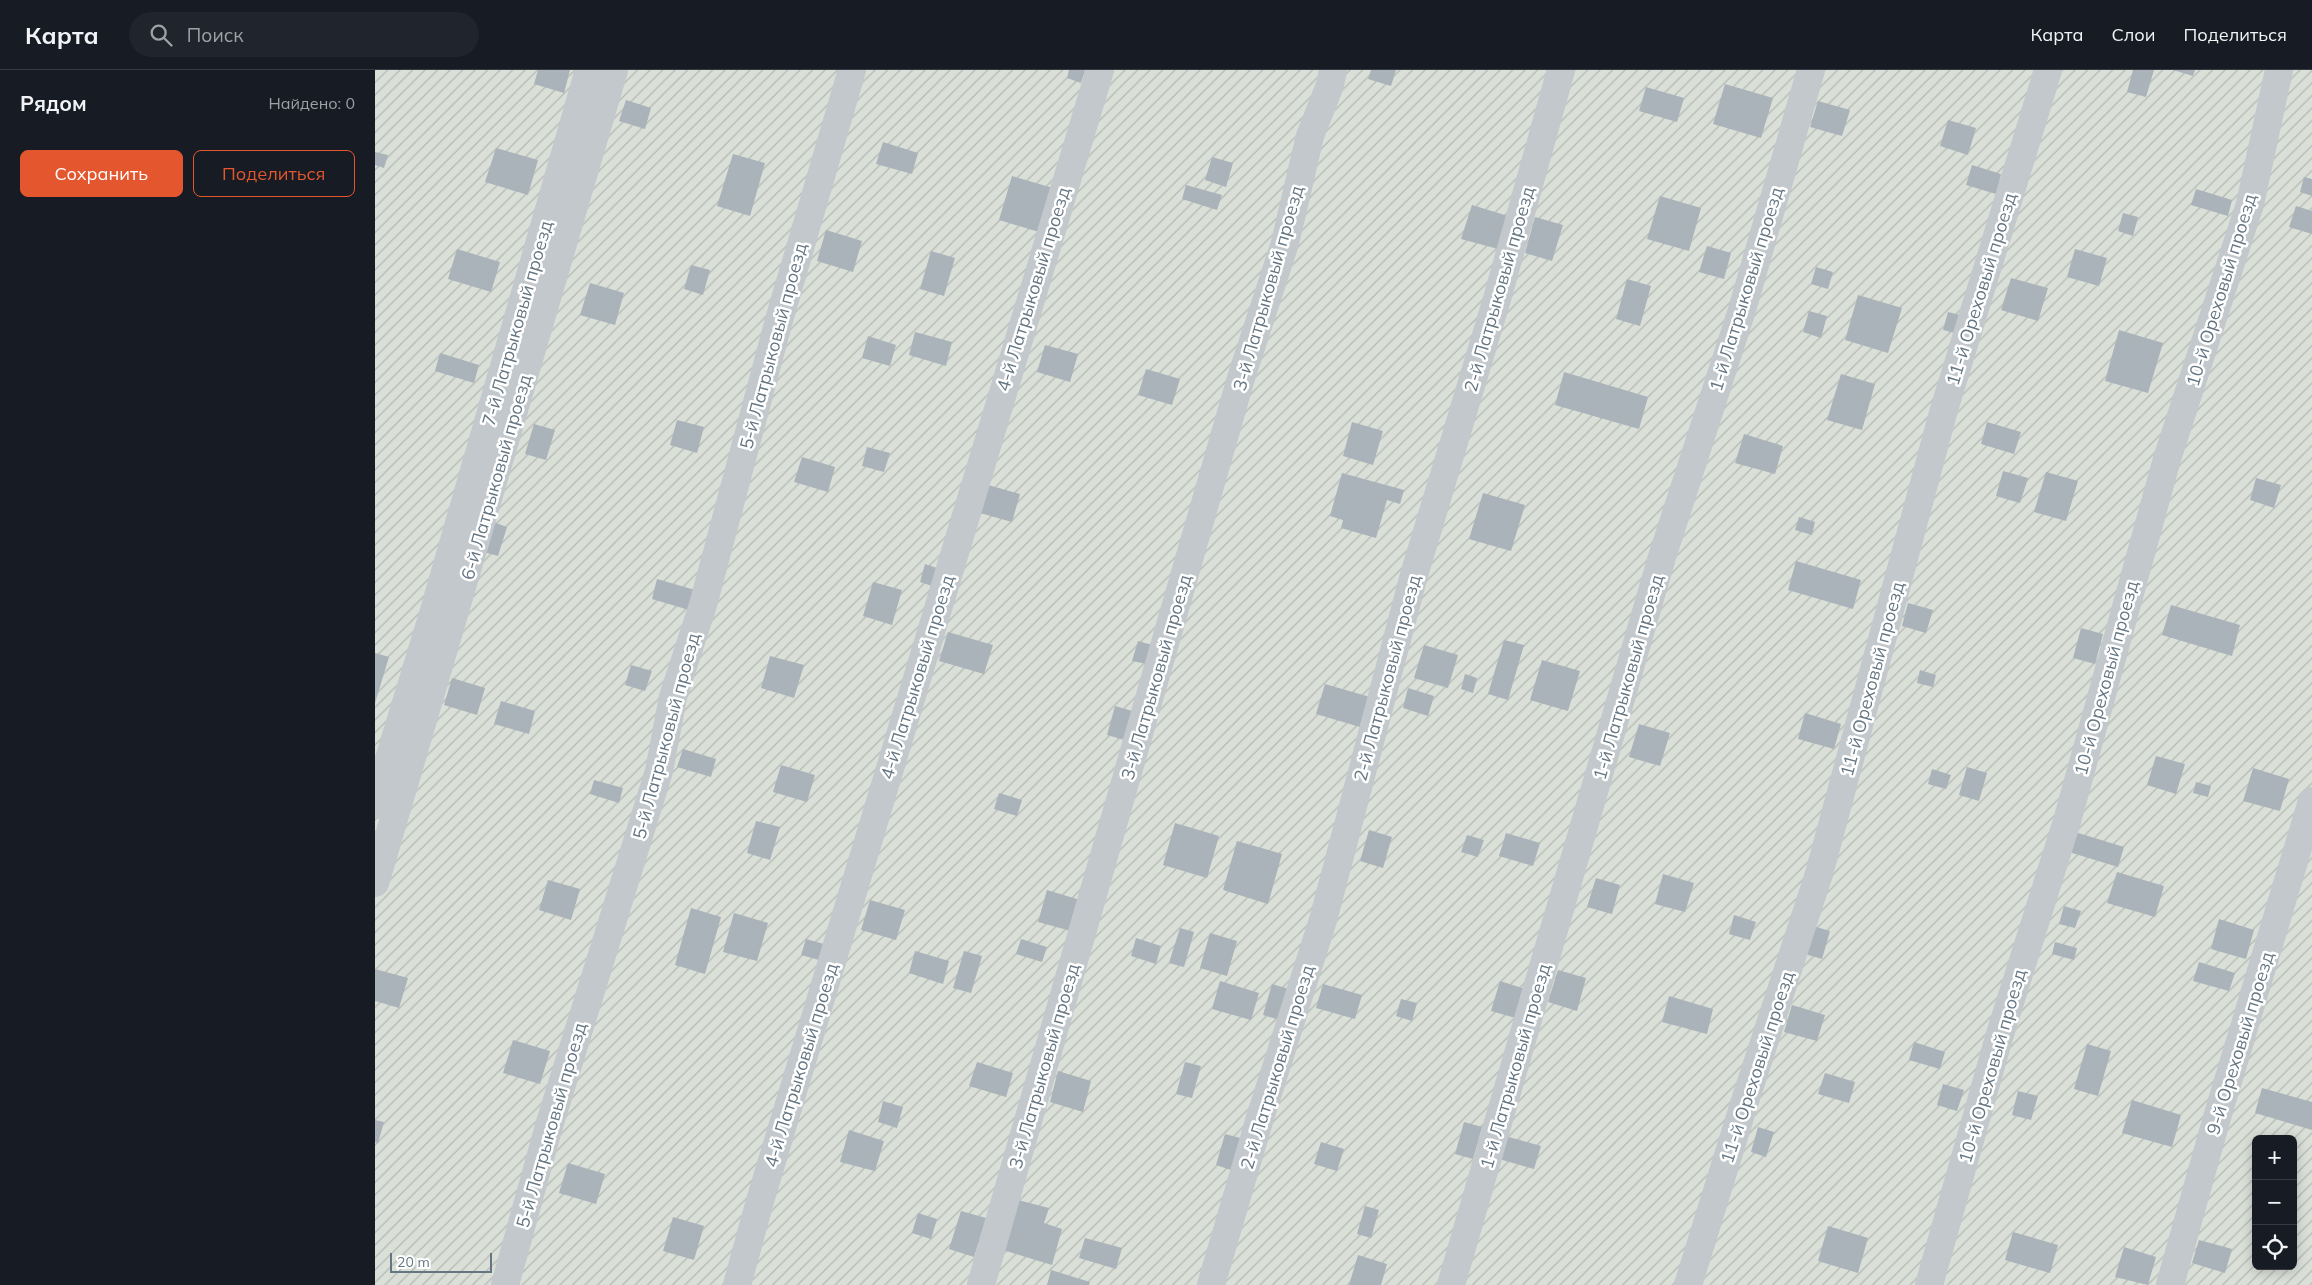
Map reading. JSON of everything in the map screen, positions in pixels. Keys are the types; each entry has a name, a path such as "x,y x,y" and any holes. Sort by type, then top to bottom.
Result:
{"lane":[{"name":"7-й Латрыковый проезд","path":"375,805 433,614 589,70"},
{"name":"6-й Латрыковый проезд","path":"375,883 615,70"},
{"name":"5-й Латрыковый проезд","path":"505,1285 549,1126 659,771 673,697 703,605 779,320 852,70"},
{"name":"4-й Латрыковый проезд","path":"737,1285 759,1201 1100,70"},
{"name":"3-й Латрыковый проезд","path":"981,1285 1241,378 1285,243 1310,136 1330,85 1333,70"},
{"name":"2-й Латрыковый проезд","path":"1211,1285 1259,1118 1323,920 1414,575 1497,299 1561,70"},
{"name":"1-й Латрыковый проезд","path":"1451,1285 1662,557 1742,310 1811,70"},
{"name":"11-й Ореховый проезд","path":"1688,1285 1745,1101 1819,874 1943,413 2047,70"},
{"name":"10-й Ореховый проезд","path":"1929,1285 2000,1034 2067,821 2167,459 2250,204 2279,70"},
{"name":"9-й Ореховый проезд","path":"2170,1285 2216,1121 2312,801"}],"shaded area":[{"path":"375,70 2312,70 2312,1285 375,1285"}],"building":[{"path":"538,70 570,70 564,93 534,84"},
{"path":"1069,70 1085,70 1081,83 1067,78"},
{"path":"1371,70 1396,70 1391,86 1368,79"},
{"path":"2133,70 2154,70 2146,97 2127,92"},
{"path":"2173,70 2195,70 2193,76"},
{"path":"1725,84 1773,98 1761,138 1713,124"},
{"path":"1646,87 1684,98 1677,122 1639,111"},
{"path":"626,100 651,108 645,129 619,121"},
{"path":"1818,101 1850,110 1842,136 1810,127"},
{"path":"1948,120 1976,128 1968,155 1940,146"},
{"path":"883,142 918,153 912,174 876,164"},
{"path":"496,148 538,160 528,195 485,182"},
{"path":"375,152 388,155 384,168 375,165"},
{"path":"733,154 765,163 750,216 717,206"},
{"path":"1212,157 1233,163 1226,187 1205,180"},
{"path":"1972,165 2001,174 1996,194 1966,185"},
{"path":"1012,176 1053,188 1039,232 999,220"},
{"path":"2304,177 2312,179 2312,196 2300,192"},
{"path":"1186,185 1222,195 1217,210 1182,199"},
{"path":"2196,189 2232,200 2228,216 2191,205"},
{"path":"1660,196 1701,208 1689,251 1647,239"},
{"path":"1472,205 1508,216 1498,249 1461,239"},
{"path":"2296,206 2312,211 2312,234 2289,227"},
{"path":"2123,213 2138,217 2133,236 2118,231"},
{"path":"1535,217 1563,225 1552,261 1525,253"},
{"path":"826,230 862,241 853,272 817,261"},
{"path":"1707,246 1731,253 1724,279 1699,272"},
{"path":"457,249 500,262 491,292 448,279"},
{"path":"2075,249 2107,258 2099,286 2067,277"},
{"path":"931,251 955,258 944,296 920,289"},
{"path":"691,265 710,270 703,295 684,289"},
{"path":"1816,267 1833,272 1828,289 1811,284"},
{"path":"2011,278 2048,288 2038,321 2001,310"},
{"path":"1627,279 1651,286 1640,326 1616,319"},
{"path":"590,283 624,293 615,325 580,315"},
{"path":"1858,295 1902,308 1888,353 1845,340"},
{"path":"1809,311 1827,316 1821,338 1803,332"},
{"path":"1948,312 1964,316 1959,334 1943,330"},
{"path":"2119,330 2163,343 2148,393 2105,381"},
{"path":"915,332 952,342 946,366 909,355"},
{"path":"868,336 896,345 890,366 862,358"},
{"path":"1045,345 1078,354 1070,382 1037,372"},
{"path":"440,353 479,365 474,383 435,371"},
{"path":"1146,369 1180,379 1172,405 1138,395"},
{"path":"1564,372 1648,397 1639,429 1555,405"},
{"path":"1841,374 1875,384 1862,430 1827,420"},
{"path":"677,420 704,427 697,453 670,445"},
{"path":"1352,422 1383,431 1373,465 1343,456"},
{"path":"1987,422 2021,432 2014,454 1981,444"},
{"path":"534,424 555,430 546,460 525,454"},
{"path":"1744,434 1783,446 1775,474 1735,463"},
{"path":"867,447 890,453 884,472 862,466"},
{"path":"802,457 835,467 828,492 794,482"},
{"path":"2003,471 2028,478 2020,503 1996,496"},
{"path":"2046,472 2078,481 2066,521 2034,512"},
{"path":"1342,473 1404,490 1400,504 1387,500 1376,538 1341,528 1343,520 1330,516"},
{"path":"2256,478 2281,485 2274,508 2250,500"},
{"path":"988,485 1020,494 1012,522 980,513"},
{"path":"1483,493 1525,505 1511,551 1469,539"},
{"path":"1799,517 1815,522 1812,535 1795,530"},
{"path":"493,522 507,527 498,556 484,552"},
{"path":"1796,561 1861,580 1853,609 1788,590"},
{"path":"925,564 937,568 932,586 920,582"},
{"path":"657,579 695,590 689,610 652,599"},
{"path":"873,582 902,590 892,625 863,616"},
{"path":"1908,603 1933,610 1926,633 1902,626"},
{"path":"2171,605 2240,625 2232,656 2162,635"},
{"path":"2081,628 2103,634 2095,664 2073,658"},
{"path":"948,632 993,645 984,674 939,661"},
{"path":"1504,640 1524,645 1508,700 1488,694"},
{"path":"1138,641 1152,645 1147,664 1132,661"},
{"path":"1424,645 1458,655 1448,688 1414,678"},
{"path":"375,653 389,657 375,703"},
{"path":"770,656 804,665 794,698 761,688"},
{"path":"1542,660 1580,671 1568,711 1530,700"},
{"path":"631,665 652,671 645,691 625,685"},
{"path":"1920,670 1936,675 1933,687 1917,683"},
{"path":"1465,674 1477,678 1473,693 1461,689"},
{"path":"452,678 485,688 477,715 444,705"},
{"path":"1325,684 1370,697 1360,727 1316,714"},
{"path":"1408,688 1434,696 1428,716 1403,708"},
{"path":"501,701 535,711 529,734 494,724"},
{"path":"1115,706 1136,712 1128,741 1107,735"},
{"path":"1805,713 1841,724 1834,749 1798,739"},
{"path":"1639,724 1670,733 1660,766 1629,757"},
{"path":"683,749 716,759 711,777 677,767"},
{"path":"2156,756 2185,764 2176,794 2147,785"},
{"path":"781,765 815,775 807,802 773,792"},
{"path":"1967,767 1987,773 1979,801 1959,795"},
{"path":"2253,768 2289,779 2280,811 2243,801"},
{"path":"1932,769 1951,775 1946,789 1928,784"},
{"path":"594,780 623,788 619,803 590,794"},
{"path":"2196,782 2211,786 2208,797 2193,793"},
{"path":"999,793 1022,800 1017,816 994,809"},
{"path":"756,821 780,827 770,860 747,853"},
{"path":"1175,823 1219,836 1207,878 1163,865"},
{"path":"1369,830 1392,837 1383,868 1360,861"},
{"path":"2075,832 2124,847 2118,867 2069,852"},
{"path":"1506,833 1540,843 1533,866 1499,856"},
{"path":"1467,835 1484,840 1478,857 1461,852"},
{"path":"1237,841 1282,854 1268,904 1223,890"},
{"path":"2117,872 2164,886 2155,917 2107,903"},
{"path":"1663,874 1694,883 1685,912 1655,904"},
{"path":"1596,878 1620,885 1612,914 1587,907"},
{"path":"548,880 580,889 571,920 539,910"},
{"path":"1047,890 1080,900 1071,931 1038,922"},
{"path":"870,900 905,910 896,940 861,930"},
{"path":"2064,906 2081,911 2075,928 2059,924"},
{"path":"691,908 721,917 705,974 675,965"},
{"path":"734,913 768,923 757,961 723,952"},
{"path":"1734,915 1756,922 1750,940 1729,934"},
{"path":"2219,919 2254,930 2246,959 2211,949"},
{"path":"1813,926 1830,931 1822,959 1805,954"},
{"path":"1180,928 1194,932 1184,967 1169,963"},
{"path":"1210,933 1237,941 1227,976 1200,968"},
{"path":"1136,938 1161,946 1156,964 1131,956"},
{"path":"806,939 824,944 819,960 801,955"},
{"path":"1021,939 1047,947 1042,962 1016,954"},
{"path":"2055,942 2077,948 2074,960 2052,954"},
{"path":"915,951 949,961 943,984 909,973"},
{"path":"964,951 982,956 971,993 953,988"},
{"path":"2199,962 2235,973 2229,991 2193,981"},
{"path":"375,969 408,978 399,1008 375,1001"},
{"path":"1558,970 1586,978 1577,1011 1548,1002"},
{"path":"1220,981 1259,993 1251,1020 1212,1009"},
{"path":"1500,981 1528,990 1519,1019 1491,1011"},
{"path":"1272,984 1289,989 1280,1020 1263,1015"},
{"path":"1323,984 1362,995 1355,1019 1316,1008"},
{"path":"1669,996 1713,1009 1707,1034 1662,1022"},
{"path":"1401,999 1417,1003 1412,1021 1396,1016"},
{"path":"1792,1005 1825,1015 1817,1041 1784,1032"},
{"path":"513,1040 550,1051 540,1084 503,1073"},
{"path":"1914,1042 1945,1052 1940,1069 1909,1060"},
{"path":"2087,1044 2111,1051 2098,1096 2074,1089"},
{"path":"977,1062 1013,1073 1006,1097 969,1086"},
{"path":"1185,1062 1201,1066 1192,1098 1176,1094"},
{"path":"1058,1071 1091,1081 1083,1112 1050,1102"},
{"path":"1825,1073 1855,1082 1849,1103 1818,1094"},
{"path":"1943,1084 1964,1090 1957,1111 1937,1105"},
{"path":"2262,1088 2312,1102 2312,1130 2255,1113"},
{"path":"2018,1091 2038,1096 2031,1120 2012,1115"},
{"path":"2132,1100 2181,1115 2172,1147 2122,1133"},
{"path":"883,1101 903,1107 897,1128 878,1122"},
{"path":"375,1120 384,1122 378,1143 375,1142"},
{"path":"1464,1122 1482,1127 1473,1159 1455,1154"},
{"path":"1758,1127 1774,1132 1766,1157 1751,1152"},
{"path":"849,1130 884,1141 875,1171 840,1162"},
{"path":"1225,1134 1244,1139 1234,1171 1216,1165"},
{"path":"1505,1136 1541,1146 1534,1169 1499,1159"},
{"path":"1321,1142 1344,1149 1337,1171 1314,1164"},
{"path":"568,1163 605,1174 596,1204 559,1193"},
{"path":"1018,1200 1049,1208 1044,1223 1062,1229 1052,1265 1003,1250"},
{"path":"1365,1206 1379,1210 1371,1238 1357,1234"},
{"path":"961,1211 986,1218 974,1257 949,1249"},
{"path":"918,1213 937,1219 931,1239 912,1233"},
{"path":"673,1217 704,1226 694,1260 663,1251"},
{"path":"1828,1226 1868,1238 1858,1273 1818,1261"},
{"path":"2013,1232 2058,1245 2050,1273 2005,1260"},
{"path":"1085,1238 1122,1248 1116,1269 1079,1258"},
{"path":"2199,1240 2232,1249 2225,1273 2192,1263"},
{"path":"2124,1247 2156,1257 2148,1285 2115,1277"},
{"path":"1358,1255 1387,1264 1381,1285 1349,1285"},
{"path":"1051,1270 1090,1282 1089,1285 1047,1285"}]}
